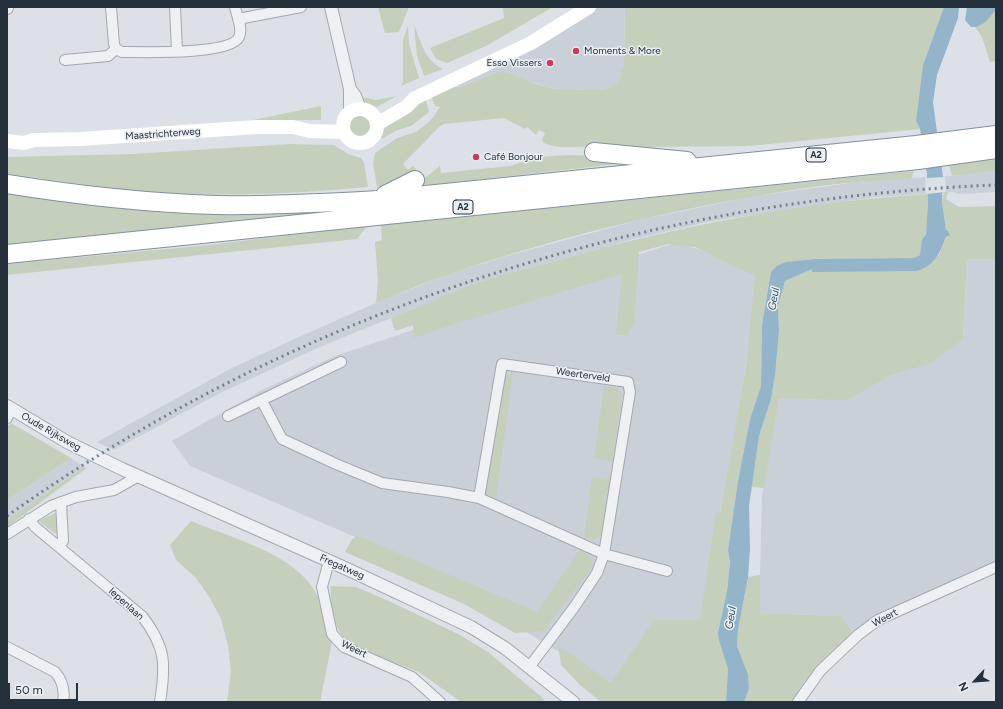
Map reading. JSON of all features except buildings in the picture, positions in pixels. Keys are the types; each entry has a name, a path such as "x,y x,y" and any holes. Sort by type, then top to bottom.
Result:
{"highway":[{"name":"A2","path":"946,149 996,135"},
{"name":"A2","path":"7,254 917,152 946,149 996,149"},
{"name":"A2","path":"594,152 717,165"},
{"name":"A2","path":"7,184 84,195 189,204 265,205 377,200 717,165 917,152"},
{"name":"A2","path":"377,200 415,180"}],"main road":[{"name":"Maastrichterweg","path":"7,133 34,140 72,140 257,127 293,127 358,119 406,107 415,98 531,43 589,7"},
{"name":"Maastrichterweg","path":"7,141 24,143 34,140"}],"street":[{"path":"111,7 114,44 116,49 122,52 203,51 233,44 240,36 235,7"},
{"path":"175,7 177,51"},
{"path":"238,19 301,7"},
{"path":"331,7 350,89 356,96 358,119"},
{"path":"65,60 108,56 116,49"},
{"path":"228,416 341,362"},
{"name":"Weerterveld","path":"479,498 502,364 628,382 630,392 604,554 597,573 575,606 530,666"},
{"path":"262,401 282,439 336,464 382,483 479,498 535,521 604,554 667,572"},
{"name":"Oude Rijksweg","path":"8,411 95,457"},
{"name":"Fregatweg","path":"95,457 329,561 471,627 505,648 530,666 573,702"},
{"path":"7,534 51,506 76,497 114,490 138,477"},
{"path":"60,546 63,541 61,502"},
{"name":"Iepenlaan","path":"29,519 35,527 60,546 142,616 155,633 163,655 165,674 160,702"},
{"name":"Weert","path":"329,561 322,587 331,630 337,641 344,647 412,677 440,702"},
{"name":"Weert","path":"798,702 820,671 858,635 878,620 996,567"},
{"path":"7,647 56,672 61,679 63,688 63,702"}],"shaded area":[{"path":"599,7 625,7 624,63 620,79 612,87 601,90 555,89 498,72 461,87 456,86 524,54"},
{"path":"996,171 996,192 959,194 953,192 876,197 712,221 634,239 526,269 381,322 322,346 220,393 114,450 97,442 230,369 301,336 376,303 449,274 510,255 639,220 755,196 873,180 952,176"},
{"path":"677,242 759,270 720,547 701,623 614,685 404,558 190,466 172,441 262,390 335,356"},
{"path":"967,259 996,259 996,562 874,616 853,632 841,616 759,613 762,495 779,398 963,339"},
{"path":"71,458 84,467 7,520 7,500"}],"green space":[{"path":"378,7 409,7 399,32 385,33"},
{"path":"503,7 553,7 486,46 447,63 436,59 430,48 504,18"},
{"path":"625,7 944,7 923,65 916,121 920,129 750,146 644,147 625,149 563,147 550,145 544,143 542,140 545,133 539,130 536,135 527,127 525,129 504,118 444,124 439,127 403,164 408,170 413,166 419,172 402,180 377,187 373,163 375,153 397,138 416,132 431,120 440,107 435,106 431,96 451,87 461,87 498,72 508,73 533,83 555,89 601,90 612,87 620,79 624,63"},
{"path":"996,10 996,61 990,62 982,37 975,27"},
{"path":"408,25 409,44 419,78 401,86 403,82 403,40"},
{"path":"414,25 424,50 432,61 443,69 424,76 417,56"},
{"path":"397,96 377,107 363,103 362,97 376,100"},
{"path":"426,100 429,112 411,126 397,130 382,139 380,131 388,121"},
{"path":"321,106 321,120 253,120"},
{"path":"360,115 368,118 371,126 368,134 360,137 352,134 349,126 352,118"},
{"path":"290,144 334,145 348,154 361,158 364,163 368,187 268,194 217,195 127,190 7,174 7,157 133,154"},
{"path":"570,155 595,156 635,162 413,187 440,166 441,173 511,166 535,157"},
{"path":"996,159 996,171 952,176 949,165"},
{"path":"914,171 911,179 866,181 800,189 698,207 626,223 555,241 485,262 431,280 376,303 378,281 375,242 382,240 381,225"},
{"path":"7,192 372,209 7,246"},
{"path":"944,192 948,192 946,199 959,207 996,206 996,259 967,259 963,339 929,364 891,375 847,400 779,398 764,488 751,487 759,436 771,399 775,376 779,331 778,306 785,281 812,269 812,271 917,271 939,255 947,236 942,202"},
{"path":"928,194 926,233 920,255 914,258 815,259 786,262 771,272 762,325 761,386 750,419 738,481 728,550 730,562 727,591 718,631 728,669 726,702 601,702 580,685 561,665 558,645 611,683 654,620 700,620 716,513 721,512 746,366 755,276 695,247 668,244 639,252 634,324 627,335 616,335 622,274 451,325 414,338 413,325 395,331 391,318 458,290 484,281 652,236 789,209"},
{"path":"368,225 357,239 7,275 7,264 209,245"},
{"path":"513,372 496,499 486,495 486,488 503,380 506,375"},
{"path":"604,386 617,388 622,395 613,462 594,458"},
{"path":"11,423 71,458 7,500 7,427"},
{"path":"84,467 87,468 7,527 7,520"},
{"path":"592,477 611,478 603,536 589,539 584,538"},
{"path":"58,512 59,536 38,521"},
{"path":"191,521 260,548 277,557 293,567 306,579 316,593 332,642 320,702 227,702 231,671 228,645 221,619 210,598 196,578 176,560 170,545"},
{"path":"358,536 537,612 580,549 588,555 593,565 544,631 515,633 464,604 345,552 352,539"},
{"path":"760,575 760,613 841,616 853,632 805,681 792,702 744,702 749,689 748,674 737,646 738,630 748,577"},
{"path":"331,586 356,587 458,634 488,652 545,700 536,702 461,702 419,672 351,646 341,634 334,619 331,602"}],"water":[{"name":"Geul","path":"944,7 959,7 958,18 937,75 933,102 943,177 942,202 946,230 950,235 946,237 933,262 917,271 812,272 812,269 785,281 778,306 779,331 775,376 771,399 759,436 749,506 750,548 748,577 738,630 737,646 748,674 749,689 744,702 726,702 728,669 718,632 727,591 730,562 728,550 738,481 750,419 761,386 762,325 771,272 777,266 786,262 815,259 914,258 920,255 922,240 926,234 928,202 927,174 920,129 916,121 923,65"},
{"path":"967,7 996,7 996,10 982,24 971,27 965,20"}],"pier":[{"path":"945,177 946,192 926,194 925,178"}],"railway":[{"path":"7,516 118,443 234,380 354,325 478,279 604,242 733,214 864,195 996,185"}],"place":[{"name":"Moments & More","path":"576,51"},
{"name":"Esso Vissers","path":"550,63"},
{"name":"Café Bonjour","path":"476,157"}]}
